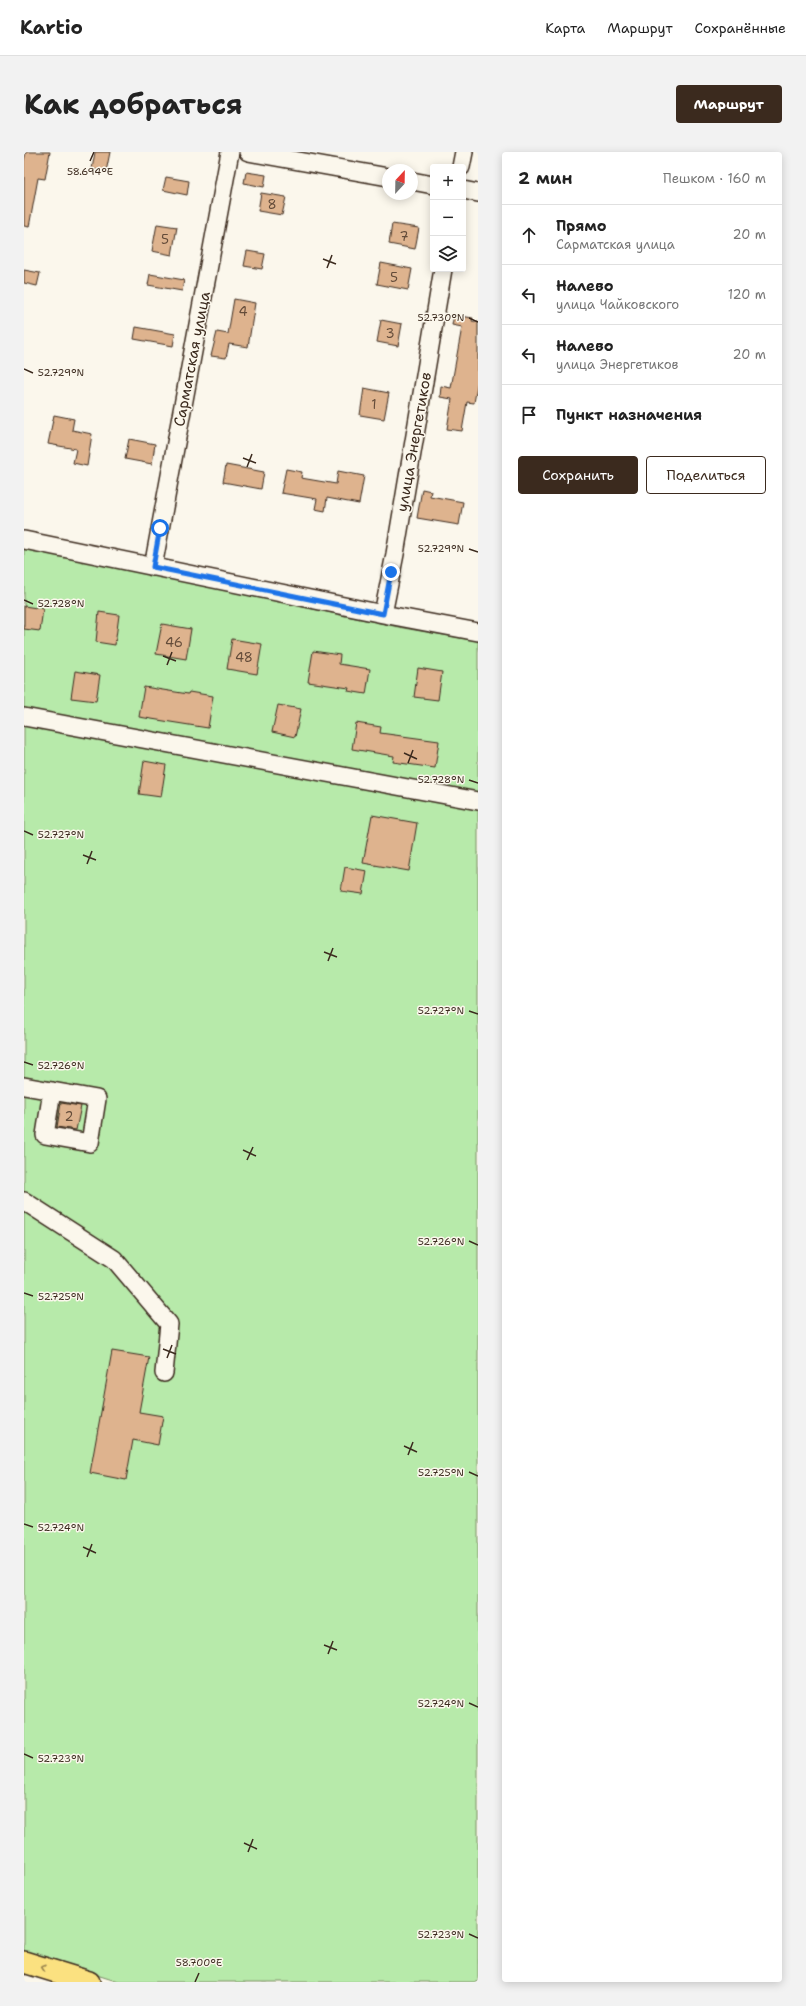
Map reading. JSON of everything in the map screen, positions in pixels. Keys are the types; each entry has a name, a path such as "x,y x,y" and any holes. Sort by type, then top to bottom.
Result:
{"main road":[{"path":"24,1962 89,1982"}],"street":[{"name":"Сарматская улица","path":"153,567 230,152"},
{"path":"248,152 382,176"},
{"path":"462,164 464,152"},
{"path":"418,182 430,184"},
{"path":"466,190 478,192"},
{"name":"улица Энергетиков","path":"383,614 395,554 442,272"},
{"path":"24,540 383,614 478,632"},
{"path":"24,717 478,801"},
{"path":"24,1086 52,1091"},
{"path":"24,1201 114,1259 169,1324 164,1373"}],"green space":[{"path":"24,548 403,628 478,641 478,1982 119,1982 24,1952"}],"building":[{"path":"26,152 50,152 45,179 38,178 29,227 24,226 24,161"},
{"path":"95,152 110,152 106,172 92,169"},
{"path":"246,172 266,175 264,187 244,183"},
{"path":"166,177 189,181 187,195 163,190"},
{"path":"261,193 286,197 282,215 258,211"},
{"path":"157,224 177,227 172,255 152,251"},
{"path":"392,224 419,228 415,249 389,244"},
{"path":"247,251 265,254 262,269 244,266"},
{"path":"381,263 412,269 408,290 377,284"},
{"path":"24,270 40,273 37,286 24,283"},
{"path":"150,274 184,280 182,291 148,285"},
{"path":"234,299 255,303 248,347 229,344 226,358 211,356 217,332 228,334"},
{"path":"454,315 473,318 472,321 478,322 478,380 474,403 467,402 462,431 447,429 452,399 440,397 441,386 451,388 462,327 452,325"},
{"path":"381,320 402,324 398,346 377,342"},
{"path":"136,327 175,334 173,346 134,339"},
{"path":"364,388 389,393 384,419 360,415"},
{"path":"54,415 74,419 72,430 92,434 87,466 73,463 76,449 48,444"},
{"path":"129,439 155,444 152,464 125,459"},
{"path":"226,465 264,472 261,489 223,482"},
{"path":"286,469 302,472 301,478 336,484 338,471 364,476 359,504 327,498 325,511 315,509 317,499 281,493"},
{"path":"422,489 431,491 430,496 463,502 459,525 417,518"},
{"path":"24,606 43,609 40,631 24,629"},
{"path":"99,612 119,615 115,645 96,642"},
{"path":"162,624 191,629 186,659 156,654"},
{"path":"232,639 262,644 257,674 227,669"},
{"path":"313,651 340,655 339,664 370,669 366,694 348,691 349,688 308,682"},
{"path":"418,668 442,672 438,700 414,697"},
{"path":"75,671 100,675 96,701 71,698"},
{"path":"144,687 188,694 189,692 213,696 208,728 139,717"},
{"path":"278,705 301,709 295,737 272,732"},
{"path":"356,723 381,727 380,733 439,741 435,768 393,762 394,756 352,749"},
{"path":"144,761 166,765 161,797 139,794"},
{"path":"372,815 417,823 409,871 363,863"},
{"path":"345,867 367,871 363,894 341,891"},
{"path":"61,1103 81,1106 76,1130 57,1127"},
{"path":"112,1351 149,1357 139,1412 163,1416 158,1445 133,1440 126,1480 90,1473"}],"route":[{"path":"160,528 153,567 383,614 391,572"}]}
